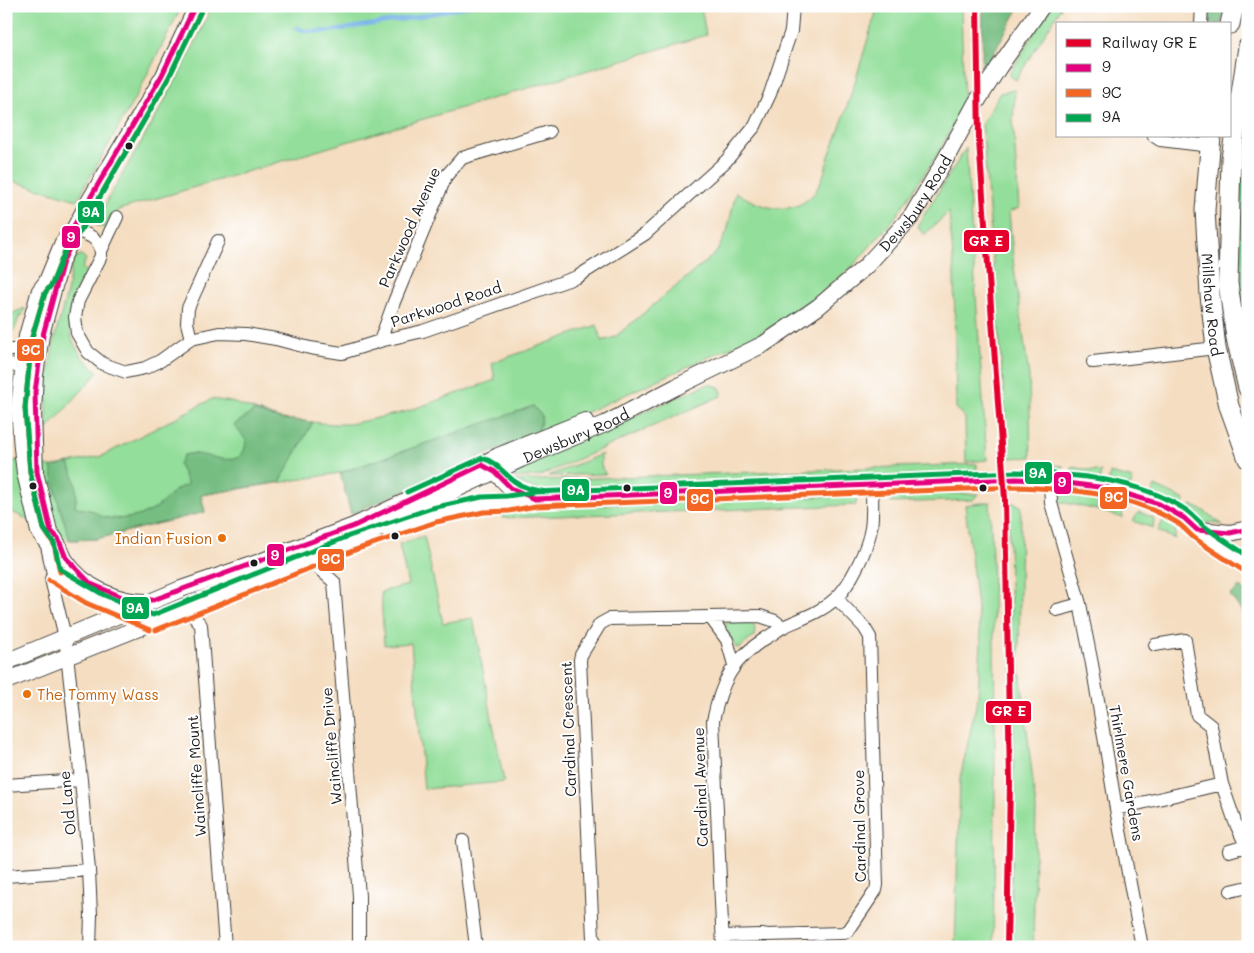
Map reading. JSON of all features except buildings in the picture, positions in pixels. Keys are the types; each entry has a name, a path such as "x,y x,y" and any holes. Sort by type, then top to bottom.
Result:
{"highway":[{"path":"1230,22 1234,6"},
{"name":"Millshaw Road","path":"1248,47 1231,158 1228,283 1236,338 1248,388"},
{"name":"Millshaw Road","path":"1211,141 1205,210 1210,295 1216,348 1229,406 1248,459"}],"main road":[{"name":"Dewsbury Road","path":"6,681 352,543 405,513 486,472 498,456 676,387 764,344 818,307 866,267 912,216 976,103 999,67 1032,23 1041,6"},
{"name":"Dewsbury Road","path":"6,662 153,600 354,526 486,472"},
{"path":"486,472 511,488 535,499"},
{"path":"486,472 490,499 496,504"},
{"path":"352,543 434,515 473,506 508,504 535,499 1016,479 1107,488 1159,504 1184,518 1197,530 1248,565"},
{"path":"1197,530 1230,533 1248,528"},
{"path":"1228,552 1248,578"},
{"path":"123,612 153,623"}],"street":[{"path":"47,546 37,532 24,473 17,408 25,336 38,290 45,281 61,242 72,229 162,75 195,6"},
{"name":"Parkwood Road","path":"117,217 101,251 101,256 78,301 75,317 77,333 88,352 103,364 126,372 145,368 191,339 219,334 246,334 342,353 380,341 423,331 577,277 646,234 726,161 755,126 770,94 791,31 793,6"},
{"path":"1201,22 1202,6"},
{"name":"Parkwood Avenue","path":"380,341 446,176 462,158 549,132"},
{"name":"Millshaw Road","path":"1157,138 1160,140 1211,141"},
{"path":"72,229 90,236 99,242 101,251"},
{"path":"47,546 51,531 37,472 35,392 43,335 64,261 70,247 72,229"},
{"path":"191,339 187,323 188,308 218,242"},
{"path":"1093,362 1216,348"},
{"path":"6,350 23,350 39,360"},
{"path":"6,364 21,367 39,360"},
{"name":"Thirlmere Gardens","path":"1050,481 1052,503 1080,604 1092,664 1116,809 1142,947"},
{"name":"Cardinal Avenue","path":"723,941 713,721 722,686 734,664 753,646 783,627 819,611 836,598 857,568 871,530 872,486"},
{"path":"51,531 58,538 62,549 72,565 91,584 127,599 153,600"},
{"name":"Old Lane","path":"47,546 53,574 51,578 65,637 81,780 89,870 90,947"},
{"name":"Waincliffe Drive","path":"301,564 316,566 334,582 359,896 360,947"},
{"path":"53,574 76,590 123,612"},
{"name":"Cardinal Grove","path":"723,941 844,933 849,930 876,890 870,637 864,626 836,598"},
{"path":"1057,610 1080,604"},
{"name":"Waincliffe Mount","path":"184,611 194,617 201,625 225,947"},
{"name":"Cardinal Crescent","path":"601,947 593,938 580,670 581,655 600,624 609,619 760,616 776,620 783,627"},
{"path":"710,617 726,640 734,664"},
{"path":"1155,645 1185,640 1197,715 1211,726 1222,784 1235,822 1247,848 1229,851"},
{"path":"6,785 81,780"},
{"path":"1116,809 1222,784"},
{"path":"463,841 476,947"},
{"path":"6,876 89,870"},
{"path":"1231,891 1248,887"}],"green space":[{"path":"6,6 182,6 139,91 77,200 6,179"},
{"path":"212,6 701,6 706,35 118,210 110,224 105,228 97,226 96,220 172,88"},
{"path":"878,6 961,6 964,106 935,158 894,219 852,267 814,299 758,335 538,434 533,407 340,473 201,495 205,512 96,539 70,540 12,512 6,513 6,459 51,467 102,456 212,399 231,402 281,419 350,424 405,412 495,380 492,363 597,325 602,341 615,337 716,253 727,232 736,192 761,205 780,208 798,205 814,193 822,178 843,119"},
{"path":"983,6 1020,6 982,73"},
{"path":"1050,6 1062,6 1016,80 1009,75"},
{"path":"1210,6 1226,6 1222,22 1209,22"},
{"path":"1248,85 1248,341 1236,255 1235,191 1237,158"},
{"path":"1015,90 1013,121 1019,208 1009,212 1014,268 1029,377 1031,457 1009,458 982,123 1000,93"},
{"path":"966,148 987,460 966,462 965,418 956,408 954,269 949,212 924,235 917,226"},
{"path":"81,255 86,259 82,268 86,271 73,300 69,319 70,329 72,339 79,352 98,372 47,430 47,387 54,340 67,293 72,263 77,256"},
{"path":"25,308 22,316 19,316 14,330 6,336 6,316"},
{"path":"708,384 719,387 722,392 721,396 540,476 514,478 514,471 517,467"},
{"path":"533,406 542,416 538,434 470,461 351,514 340,473"},
{"path":"254,411 281,419 313,422 280,482 201,495 205,512 96,539 70,540 59,506 51,467 69,463 75,479 75,506 94,511 103,517 124,518 139,516 161,504 175,491 188,485 179,464 184,455 194,454 220,459 235,459 240,456 244,450 246,440 234,425"},
{"path":"602,454 601,464 606,474 548,476"},
{"path":"977,464 977,473 540,492 513,481"},
{"path":"1039,464 1063,466 1064,476 1052,475 1043,470"},
{"path":"1072,467 1101,472 1099,482 1071,477"},
{"path":"1110,473 1133,479 1129,490 1108,484"},
{"path":"1155,486 1185,500 1181,511 1151,496"},
{"path":"1072,491 1119,500 1123,518 1057,501 1064,494"},
{"path":"893,494 978,494 973,500 891,503"},
{"path":"857,495 856,505 503,518 503,509"},
{"path":"1008,501 1021,506 1019,660 1036,809 1033,947 1010,947 1014,748"},
{"path":"990,502 995,724 993,947 955,947 960,779 978,696 981,642 965,505"},
{"path":"1191,505 1204,511 1223,525 1210,522 1201,525 1187,514"},
{"path":"1139,512 1154,518 1153,528 1133,521"},
{"path":"1165,517 1176,524 1175,539 1158,531"},
{"path":"424,536 443,623 473,618 504,782 424,789 411,643 384,645 381,592 408,585 399,544"},
{"path":"1240,587 1248,595 1248,620 1230,595"},
{"path":"743,621 751,623 754,625 754,636 740,648 736,648 725,626 728,622"}],"waterway":[{"path":"297,28 320,32 337,30 468,6"}],"transit line":[{"name":"9","path":"195,6 162,75 72,229 70,247 63,261 43,335 35,392 37,472 51,531 58,538 66,558 91,584 127,599 153,600 354,526 482,465"},
{"path":"977,6 979,141 1005,499 1010,782 1007,947"},
{"name":"9C","path":"60,572 54,544 44,529 30,472 25,408 32,337 45,293 52,284 67,246 79,233 168,79 202,9"},
{"name":"9A","path":"202,9 168,79 79,233 67,246 52,284 45,293 32,337 25,408 30,472 44,529 54,543 60,569 104,595 153,615 349,536 432,508 482,497 535,492 1017,472 1083,476 1126,484 1147,491 1167,499 1186,510 1209,530 1248,556"},
{"name":"9A","path":"407,492 482,458 496,465 518,484 526,488 548,492"},
{"name":"9","path":"482,465 495,472 511,488 535,499 1017,479 1050,481 1107,488 1159,504 1184,518 1197,530 1230,533 1248,529"},
{"name":"9C","path":"156,630 355,550 436,522 484,512 509,511 536,506 1017,487 1058,489 1099,494 1158,512 1244,571"},
{"name":"9C","path":"49,580 86,603 150,630"}],"place":[{"name":"Indian Fusion","path":"222,538"},
{"name":"The Tommy Wass","path":"27,694"}]}
